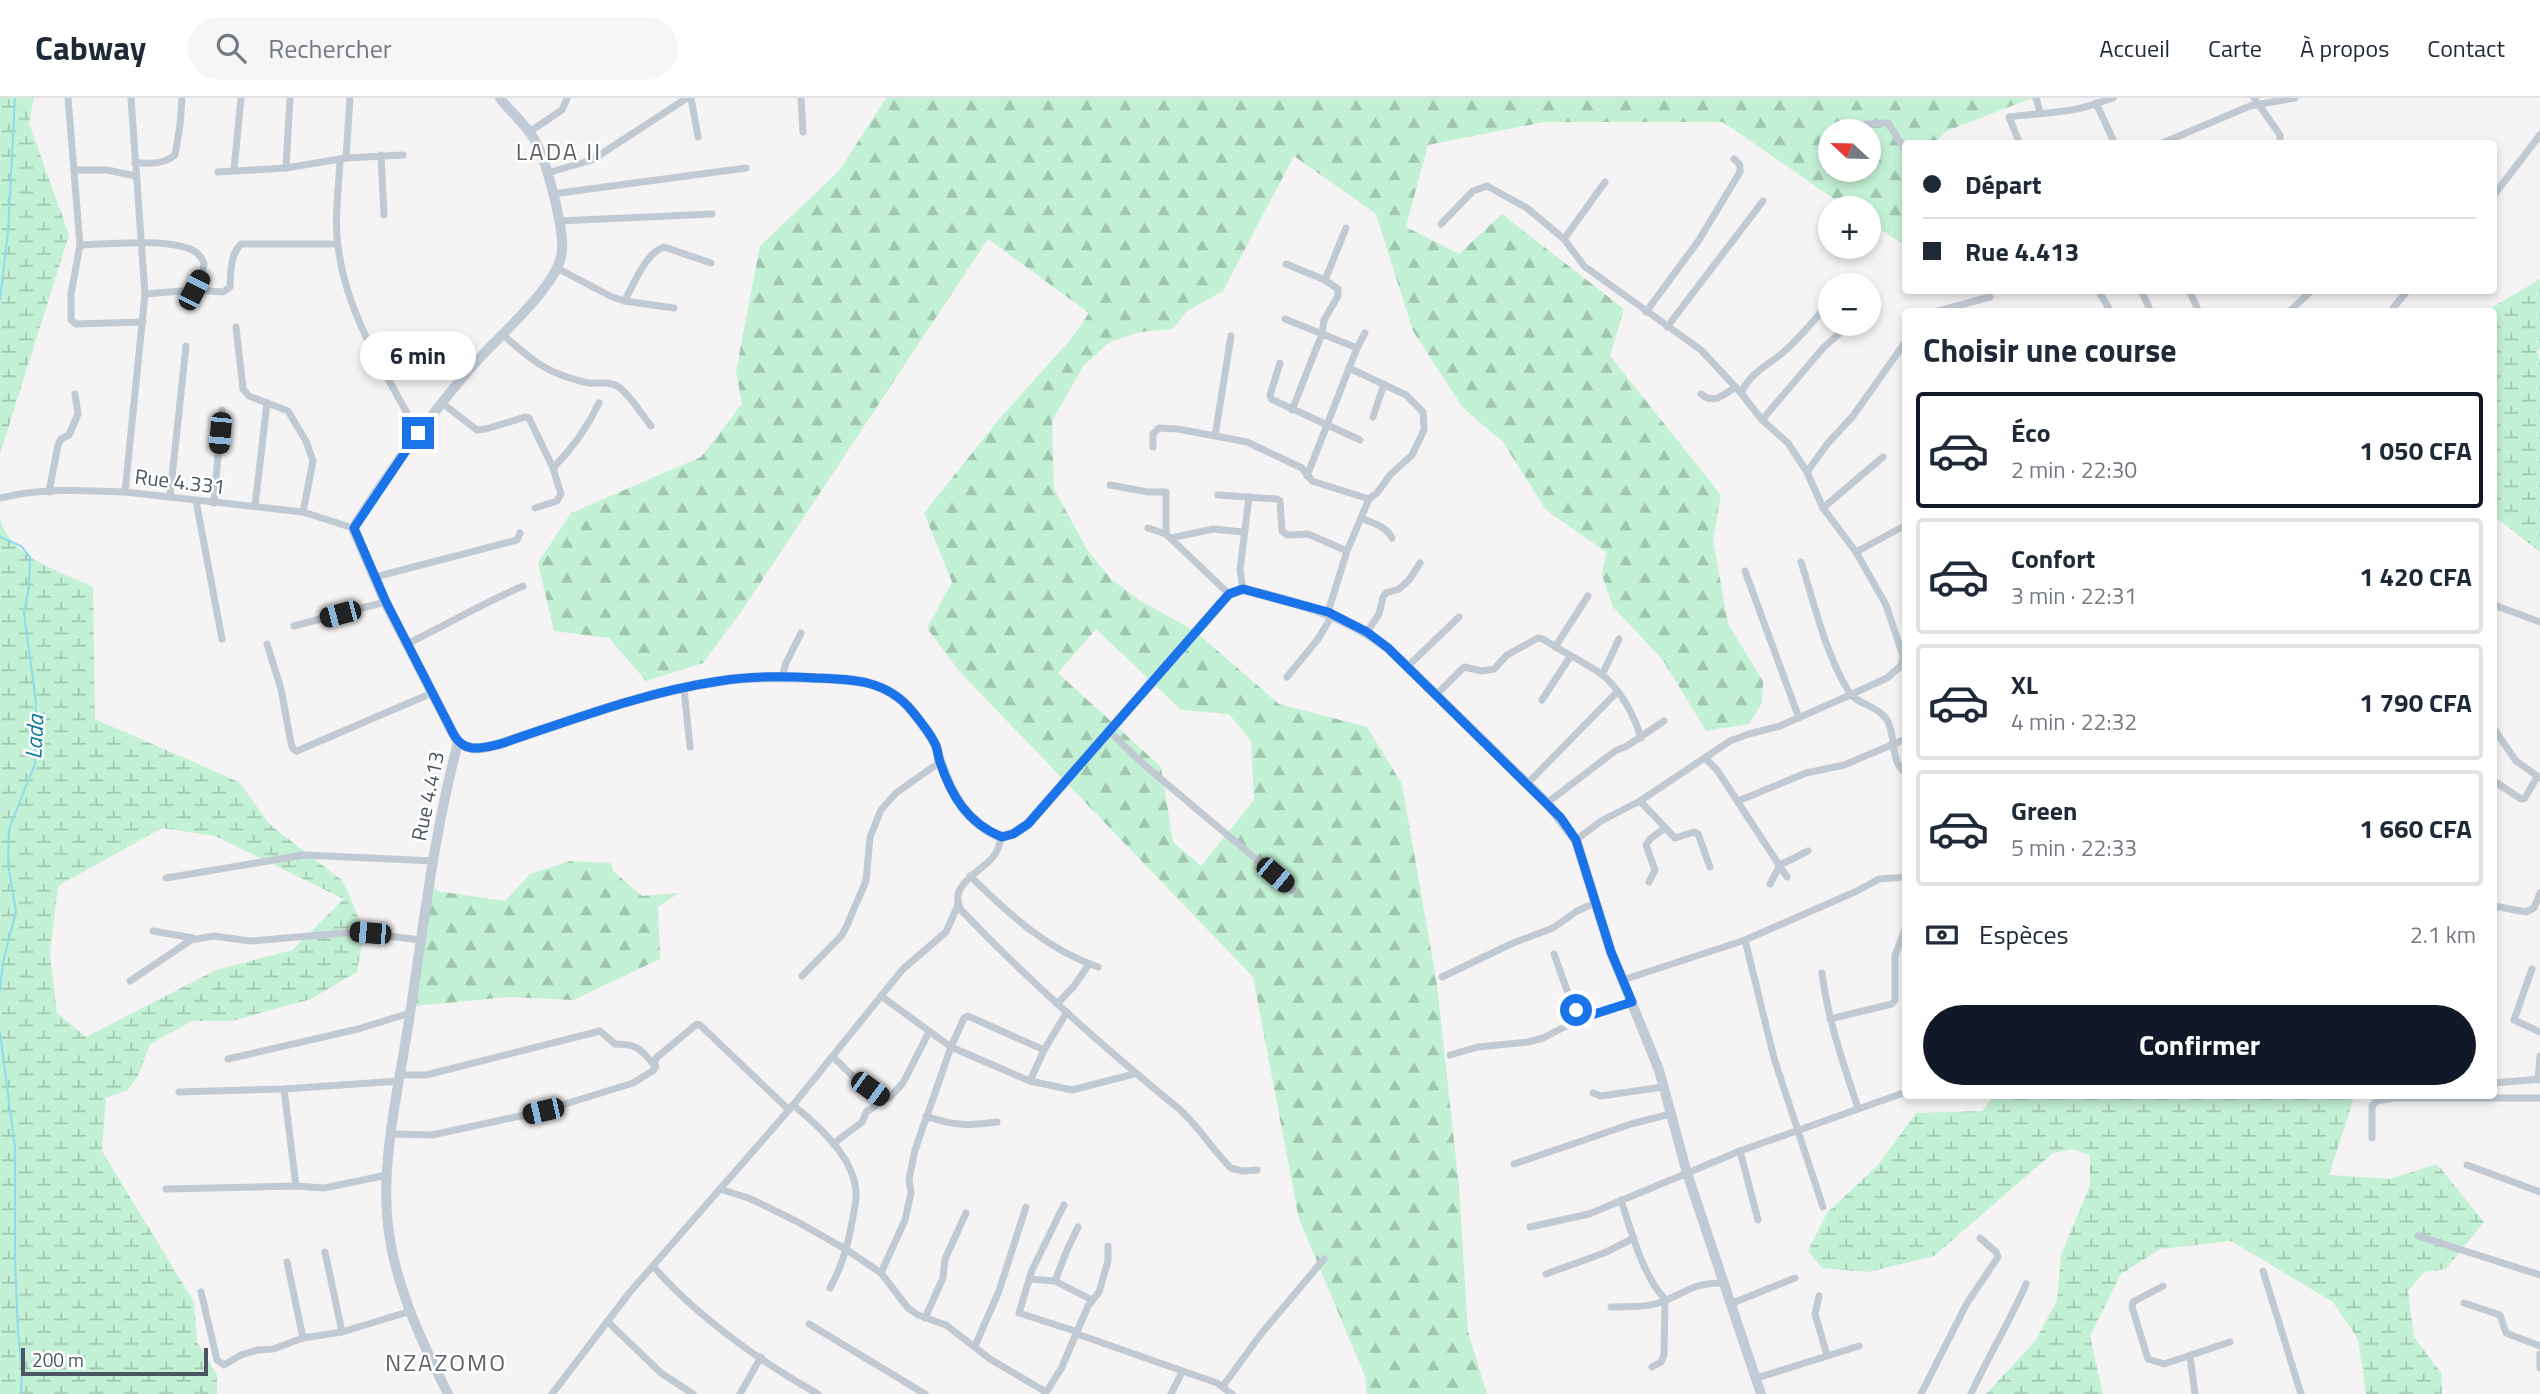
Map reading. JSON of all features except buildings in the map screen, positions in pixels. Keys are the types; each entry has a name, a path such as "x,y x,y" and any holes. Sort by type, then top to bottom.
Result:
{"street":[{"path":"68,98 80,245 71,294 73,323 143,322"},
{"path":"125,492 145,294 131,98"},
{"path":"135,163 158,164 175,155 182,98"},
{"path":"234,170 241,98"},
{"path":"286,168 290,98"},
{"path":"349,98 337,244 342,273 362,332 418,433"},
{"path":"354,528 418,433 537,296 557,268 563,248 547,173 534,139 499,98"},
{"path":"529,132 562,110 567,98"},
{"path":"547,173 592,160 689,98 698,137"},
{"path":"801,98 803,132"},
{"path":"2036,98 2040,112"},
{"path":"2018,140 2009,117 2040,112 2064,112 2113,98"},
{"path":"2169,140 2256,101 2295,98"},
{"path":"2256,101 2280,135 2280,140"},
{"path":"2096,103 2113,140"},
{"path":"1881,123 1888,123 1902,144"},
{"path":"2497,191 2540,135"},
{"path":"382,155 384,215"},
{"path":"218,172 286,168 343,159 403,155"},
{"path":"1646,312 1699,240 1740,172 1740,165 1734,159"},
{"path":"554,200 746,168"},
{"path":"74,170 107,170 136,176"},
{"path":"1564,239 1605,182"},
{"path":"1441,224 1473,191 1487,186 1527,208 1564,239 1584,267 1701,350 1762,420 1788,443 1807,472 1823,508 1856,552 1886,605 1902,653"},
{"path":"1667,327 1763,201"},
{"path":"559,221 712,214"},
{"path":"1325,280 1346,228"},
{"path":"80,245 141,243 184,247 197,253 204,263 203,273 194,290"},
{"path":"145,294 227,290 230,286 235,250 241,244 337,244"},
{"path":"624,301 656,249 664,247 711,263"},
{"path":"1286,264 1325,280 1338,289 1338,296 1324,320 1322,334 1292,410"},
{"path":"557,268 624,301 674,308"},
{"path":"2293,308 2308,294"},
{"path":"2393,308 2405,294"},
{"path":"1950,308 1990,297"},
{"path":"1701,394 1714,400 1738,390 1756,370 1781,354 1818,315"},
{"path":"1285,319 1357,348"},
{"path":"236,327 243,388 249,396 288,411 310,450 313,461 303,512"},
{"path":"1307,476 1365,333"},
{"path":"503,335 537,365 591,383 612,383 623,390 651,426"},
{"path":"1215,436 1231,336"},
{"path":"1762,420 1823,348 1836,336"},
{"path":"170,496 186,346"},
{"path":"1807,472 1828,443 1853,416 1902,347"},
{"path":"1280,363 1270,395 1273,401 1360,440"},
{"path":"1287,677 1318,639 1330,613 1348,551 1369,499 1412,455 1424,430 1423,412 1406,395 1349,368"},
{"path":"1373,417 1384,384"},
{"path":"49,492 58,445 61,439 69,435 78,414 75,394"},
{"path":"255,506 267,403"},
{"path":"442,403 477,430 529,418 553,468 560,490 560,498 535,508"},
{"path":"553,468 586,429 599,403"},
{"path":"214,503 222,410"},
{"path":"1153,447 1153,434 1159,428 1247,442 1302,468 1312,481 1369,499"},
{"path":"1823,508 1883,457"},
{"path":"1110,485 1148,492 1166,492 1168,536"},
{"name":"Rue 4.331","path":"0,498 49,492 125,492 303,512 354,528"},
{"path":"1218,495 1280,501 1282,531 1287,535 1308,534 1348,551"},
{"path":"1243,589 1240,570 1249,497"},
{"path":"196,501 222,639"},
{"path":"1361,518 1382,527 1392,538"},
{"path":"1856,552 1902,527"},
{"name":"Rue 4.413","path":"354,528 386,602 458,743 445,790 433,861 387,1175 388,1227 400,1278 429,1356 447,1394"},
{"path":"1148,528 1168,536 1229,594"},
{"path":"1168,536 1213,529 1243,532"},
{"path":"375,577 517,540 520,533"},
{"path":"1801,562 1823,635 1850,695 1880,711 1888,722 1898,743 1898,768 1902,770"},
{"path":"1367,632 1379,614 1386,593 1399,589 1409,580 1420,563"},
{"path":"1745,571 1799,718"},
{"path":"407,644 483,603 523,586"},
{"path":"458,743 468,749 477,750 640,698 720,681 782,677 838,678 870,683 893,692 912,712 936,745 940,762 963,811 976,823 1002,837 1013,834 1028,824 1229,594 1243,589 1330,613 1367,632 1388,648 1547,803 1576,840 1595,903 1649,1041 1687,1173 1761,1394"},
{"path":"1555,647 1588,596"},
{"path":"294,626 386,602"},
{"path":"2497,606 2540,622"},
{"path":"1407,667 1459,617"},
{"path":"782,677 801,633"},
{"path":"1436,695 1464,667 1482,671 1494,669 1507,655 1538,638 1602,675 1635,720 1641,738"},
{"path":"1602,675 1619,639"},
{"path":"267,644 281,689 291,743 296,751 432,693"},
{"path":"1542,701 1570,657"},
{"path":"1576,840 1601,821 1640,801 1730,741 1799,718 1886,677 1902,666"},
{"path":"684,689 690,747"},
{"path":"1527,784 1617,692"},
{"path":"1547,803 1615,751 1641,738 1664,721"},
{"path":"1109,731 1142,763 1294,891"},
{"path":"2497,733 2516,761 2539,778 2525,798 2521,799 2497,783"},
{"path":"1738,801 1773,785 1807,773 1844,765 1870,752 1898,743"},
{"path":"1705,758 1717,770 1787,877"},
{"path":"802,975 842,935 847,925 866,881 870,837 881,810 895,793 940,762"},
{"path":"1640,801 1675,838 1694,832 1698,834 1710,867"},
{"path":"1649,882 1655,870 1647,841 1665,828"},
{"path":"552,1394 653,1266 791,1107 903,969 946,932 958,905 962,885 996,854 1002,837"},
{"path":"1770,884 1780,866 1808,851"},
{"path":"166,878 304,855 433,861"},
{"path":"970,876 1020,924 1088,964 1098,967"},
{"path":"1623,980 1745,940 1879,879 1902,878"},
{"path":"2497,907 2526,912 2533,908 2540,893"},
{"path":"1442,977 1513,943 1553,928 1577,911 1595,903"},
{"path":"958,905 991,943 1134,1074 1180,1110 1231,1168 1242,1171 1257,1170"},
{"path":"153,931 194,938 214,936 250,941 355,932 421,940"},
{"path":"130,981 194,938"},
{"path":"1830,1019 1892,1004 1895,1000 1895,956 1902,938"},
{"path":"1745,940 1774,1058 1823,1207"},
{"path":"1554,954 1569,996 1582,1018"},
{"path":"1058,1003 1074,986 1088,964"},
{"path":"2532,969 2514,1020 2540,1032"},
{"path":"1822,973 1830,1019 1858,1108"},
{"path":"881,996 951,1047 1030,1081 1072,1090 1134,1074"},
{"path":"1450,1055 1478,1047 1543,1038 1582,1018 1632,1002"},
{"path":"1030,1081 1044,1049 1068,1012"},
{"path":"228,1059 358,1029 410,1013"},
{"path":"881,1273 905,1220 911,1194 911,1168 926,1116 964,1018 968,1016 1044,1049"},
{"path":"656,1067 658,1056 694,1025 700,1025 791,1107 818,1125 833,1144 851,1172 856,1190 847,1250 841,1269 830,1288"},
{"path":"179,1092 284,1089 426,1075 600,1031 615,1044 632,1044 639,1048 656,1067"},
{"path":"833,1057 881,1098 889,1098 894,1095 910,1070 929,1032"},
{"path":"2497,1083 2539,1079 2540,1056"},
{"path":"392,1134 432,1135 543,1111 633,1083 656,1067"},
{"path":"1593,1093 1601,1096 1663,1087"},
{"path":"284,1089 296,1186"},
{"path":"1530,1227 1588,1214 1740,1151 1902,1093"},
{"path":"833,1144 862,1122 867,1111 878,1104 881,1098"},
{"path":"2497,1098 2540,1098"},
{"path":"2372,1138 2374,1102 2386,1099"},
{"path":"1514,1164 1631,1124 1670,1114"},
{"path":"926,1116 948,1124 968,1126 997,1122"},
{"path":"1740,1151 1758,1220"},
{"path":"2467,1165 2540,1192"},
{"path":"166,1189 296,1186 324,1188 387,1175"},
{"path":"720,1189 737,1193 762,1205 847,1250 881,1273 908,1308 925,1318 946,1325 990,1359 1045,1393 1061,1369 1092,1300 1099,1292 1108,1261 1108,1246"},
{"path":"1621,1200 1655,1287 1665,1300 1664,1355 1661,1362 1652,1367"},
{"path":"1065,1205 1029,1279 1019,1313 1229,1392 1261,1334 1324,1259"},
{"path":"975,1346 999,1291 1026,1207"},
{"path":"925,1318 943,1278 945,1259 966,1213"},
{"path":"1055,1281 1078,1227"},
{"path":"2418,1236 2540,1275"},
{"path":"1546,1274 1594,1257 1634,1238"},
{"path":"1921,1394 1967,1303 1998,1257 1980,1238"},
{"path":"325,1252 342,1332"},
{"path":"286,1262 303,1338"},
{"path":"653,1266 671,1287 700,1311 789,1378 818,1394"},
{"path":"2263,1271 2301,1394"},
{"path":"1730,1304 1795,1278"},
{"path":"1029,1279 1055,1281 1092,1300"},
{"path":"1611,1307 1652,1306 1685,1289 1706,1283 1722,1283"},
{"path":"1971,1394 1983,1366 2010,1321 2026,1284"},
{"path":"2163,1286 2133,1302 2132,1307 2148,1359 2164,1364 2230,1342"},
{"path":"201,1292 217,1360 221,1365 257,1350 281,1347 303,1338 342,1332 374,1320 411,1311"},
{"path":"1819,1296 1815,1314 1827,1355"},
{"path":"2464,1303 2500,1315 2506,1333 2540,1346"},
{"path":"608,1322 679,1387 693,1394"},
{"path":"809,1324 925,1394"},
{"path":"1757,1378 1859,1346"},
{"path":"2540,1354 2540,1368"},
{"path":"2190,1356 2196,1394"},
{"path":"740,1394 761,1357"},
{"path":"1171,1394 1181,1372"},
{"path":"670,1394 679,1387"}],"green space":[{"path":"0,98 34,98 29,123 69,235 0,454"},
{"path":"886,98 2032,98 1947,131 1937,140 1902,140 1902,243 1881,230 1881,196 1830,196 1723,122 1544,122 1428,145 1406,227 1459,254 1502,214 1624,309 1610,356 1721,495 1713,540 1728,624 1763,681 1762,703 1749,724 1706,731 1663,660 1613,607 1602,575 1606,552 1546,510 1503,442 1463,408 1413,331 1376,214 1294,156 1223,291 1187,311 1173,329 1140,332 1110,342 1084,365 1052,421 1054,489 1088,551 1111,579 1138,599 1196,632 1279,704 1367,727 1402,784 1437,985 1459,1186 1468,1332 1487,1394 1367,1394 1365,1376 1299,1219 1253,977 959,671 927,628 952,582 924,513 1000,418 1071,339 1089,313 988,239 741,612 703,663 646,681 609,638 554,631 538,563 571,513 701,457 742,404 736,371 760,246 839,171","holes":["1096,629 1181,710 1229,714 1251,741 1254,800 1201,866 1173,842 1161,767 1058,673"]},
{"path":"2540,279 2540,348 2537,352 2540,360 2540,552 2497,518 2497,308 2491,308"},
{"path":"0,518 13,543 25,553 52,569 93,587 95,719 239,782 270,825 343,881 364,930 357,972 311,999 232,1021 192,1021 150,1044 138,1076 128,1090 106,1098 102,1151 194,1302 197,1342 217,1375 217,1394 0,1394","holes":["162,828 215,836 344,899 292,950 216,970 86,1037 57,1013 50,954 58,886"]},
{"path":"570,861 611,863 613,871 642,896 679,893 658,907 660,959 573,1000 508,997 416,1006 431,881 437,891 505,901 530,874"},
{"path":"1992,1099 2352,1099 2329,1175 2390,1179 2437,1164 2484,1222 2446,1269 2424,1272 2408,1291 2414,1337 2441,1373 2442,1394 2366,1394 2358,1339 2333,1302 2231,1241 2160,1249 2121,1274 2090,1336 2103,1394 1986,1394 2036,1340 2057,1300 2061,1255 2090,1185 2090,1155 2072,1149 2053,1153 1934,1256 1868,1272 1822,1268 1808,1251 1827,1213 1878,1165 1916,1113 1982,1111"}],"waterway":[{"name":"Lada","path":"0,300 8,232 15,98"},
{"name":"Lada","path":"0,537 21,546 30,557 24,613 36,702 35,764 9,829 8,863 16,912 3,962 0,990"},
{"name":"Lada","path":"0,1032 15,1148 15,1259 21,1394"}],"district":[{"name":"LADA II","path":"559,151"},
{"name":"NZAZOMO","path":"446,1362"}],"route":[{"path":"418,433 373,496 354,528 386,602 458,743 468,749 477,750 500,744 640,698 720,681 782,677 838,678 870,683 893,692 903,701 936,745 940,762 963,811 976,823 1002,837 1013,834 1028,824 1229,594 1243,589 1328,612 1367,632 1388,648 1561,818 1576,840 1611,952 1632,1002 1582,1018 1576,1010"}]}
